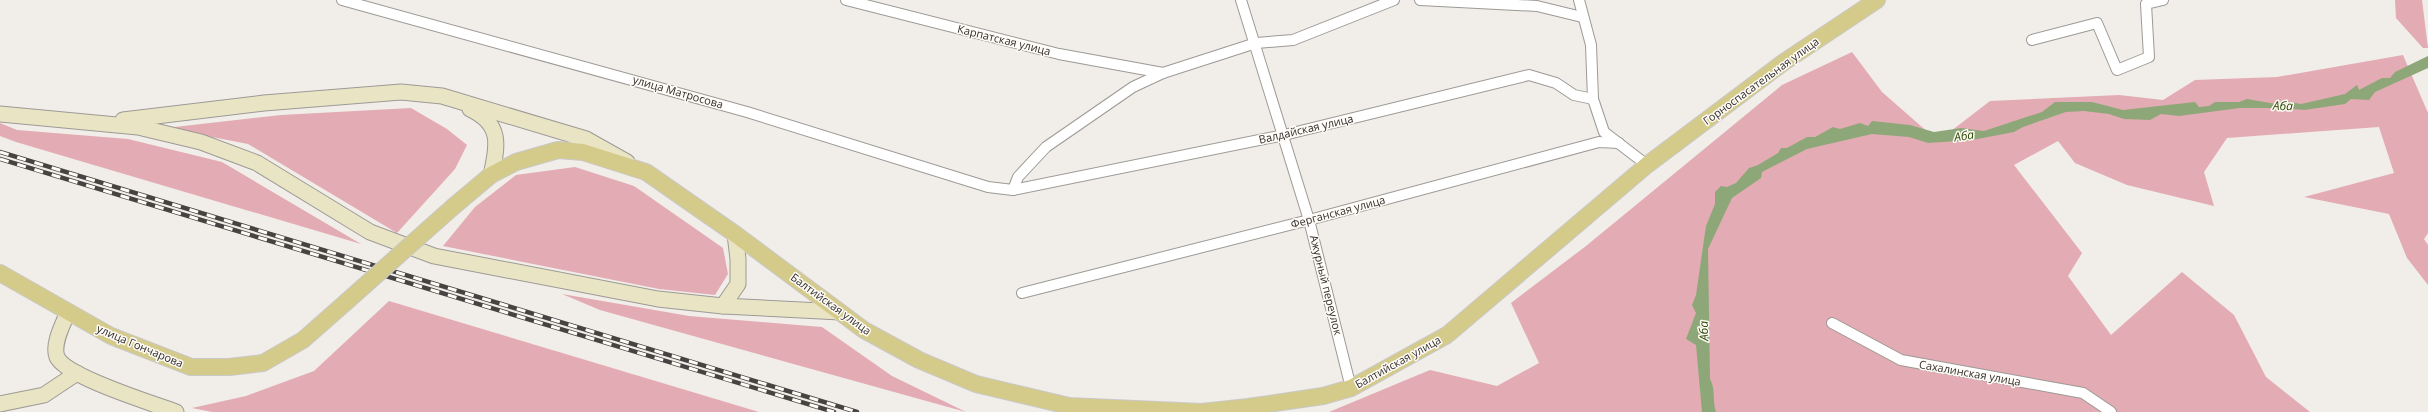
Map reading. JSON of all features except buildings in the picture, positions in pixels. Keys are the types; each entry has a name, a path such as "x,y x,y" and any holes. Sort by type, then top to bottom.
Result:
{"main road":[{"name":"Горноспасательная улица","path":"1647,166 1784,62 1877,0"},
{"name":"Балтийская улица","path":"454,206 491,175 516,162 558,150 583,152 646,172 735,234 864,330 919,360 976,384 1069,406 1202,412 1322,396 1351,388 1446,335 1647,166"},
{"name":"улица Гончарова","path":"0,273 111,336 191,367 229,368 263,363 303,340 454,206"}],"street":[{"name":"улица Матросова","path":"342,0 740,110 988,187 1013,190"},
{"name":"Карпатская улица","path":"846,0 1059,54 1163,73"},
{"name":"Ажурный переулок","path":"1241,0 1256,43 1309,220 1351,388"},
{"name":"Карпатская улица","path":"1013,190 1018,177 1046,147 1133,87 1163,73 1256,43 1293,40 1394,0"},
{"path":"1420,0 1537,6 1582,16"},
{"path":"1579,0 1582,16 1591,45 1593,99 1604,132 1647,166"},
{"path":"2032,40 2097,23 2117,70 2149,56 2146,4 2163,0"},
{"name":"Валдайская улица","path":"1013,190 1284,135 1529,75 1556,83 1574,95 1593,99"},
{"path":"96,123 366,93 400,92 442,96 586,138 646,172"},
{"path":"442,96 478,113 489,122 496,133 496,146 491,175"},
{"path":"0,114 138,127 201,142 257,163 370,232 434,256 658,299 723,306 840,312"},
{"name":"Ферганская улица","path":"1022,293 1309,220 1599,142 1619,143"},
{"path":"723,306 738,284 738,258 735,234"},
{"path":"68,312 57,343 57,355 62,365 96,383 176,412"},
{"name":"Сахалинская улица","path":"1832,323 1901,360 2083,393 2111,412"},
{"path":"0,404 44,395 77,373"}],"shaded area":[{"path":"2395,0 2422,0 2428,48 2423,48 2396,18"},
{"path":"1852,52 1882,92 1938,141 1990,101 2119,95 2163,100 2195,80 2277,77 2403,55 2428,113 2428,233 2424,239 2428,245 2428,285 2407,258 2389,214 2304,197 2394,173 2379,127 2227,138 2204,172 2214,206 2127,185 2075,163 2058,141 2014,165 2082,253 2068,276 2111,335 2182,272 2234,315 2266,377 2310,412 1329,412 1430,370 1497,386 1539,363 1511,303 1586,246 1782,85"},
{"path":"411,108 447,129 467,145 455,169 397,233 248,144 166,128 281,115"},
{"path":"0,123 17,130 128,139 222,162 361,244 16,142 0,136"},
{"path":"575,167 634,186 723,248 728,274 715,295 659,289 443,246 475,207 516,175"},
{"path":"562,294 689,316 822,327 892,376 966,412 600,310"},
{"path":"389,301 759,412 212,412 192,408 246,396 314,371"}],"water":[{"name":"Аба","path":"2428,56 2428,68 2375,92 2369,100 2351,99 2345,104 2304,110 2283,108 2240,108 2179,116 2161,114 2150,120 2124,119 2109,114 2084,111 2066,112 2023,127 2014,132 1972,140 1928,143 1909,137 1872,134 1807,149 1762,172 1761,178 1732,198 1708,249 1710,379 1713,387 1716,412 1702,412 1696,345 1686,339 1696,313 1692,305 1696,295 1706,226 1715,204 1715,192 1721,186 1727,187 1736,183 1749,168 1758,165 1778,153 1781,148 1787,148 1807,137 1815,137 1833,127 1840,129 1860,123 1868,126 1872,121 1910,125 1934,132 1961,128 1984,131 2042,112 2055,102 2092,102 2123,110 2195,102 2199,107 2209,106 2215,102 2239,102 2247,99 2276,104 2284,101 2301,104 2345,94 2357,85 2359,90 2382,78 2390,78 2395,72"}],"railway":[{"path":"0,152 857,412"},
{"path":"0,159 834,412"}]}
